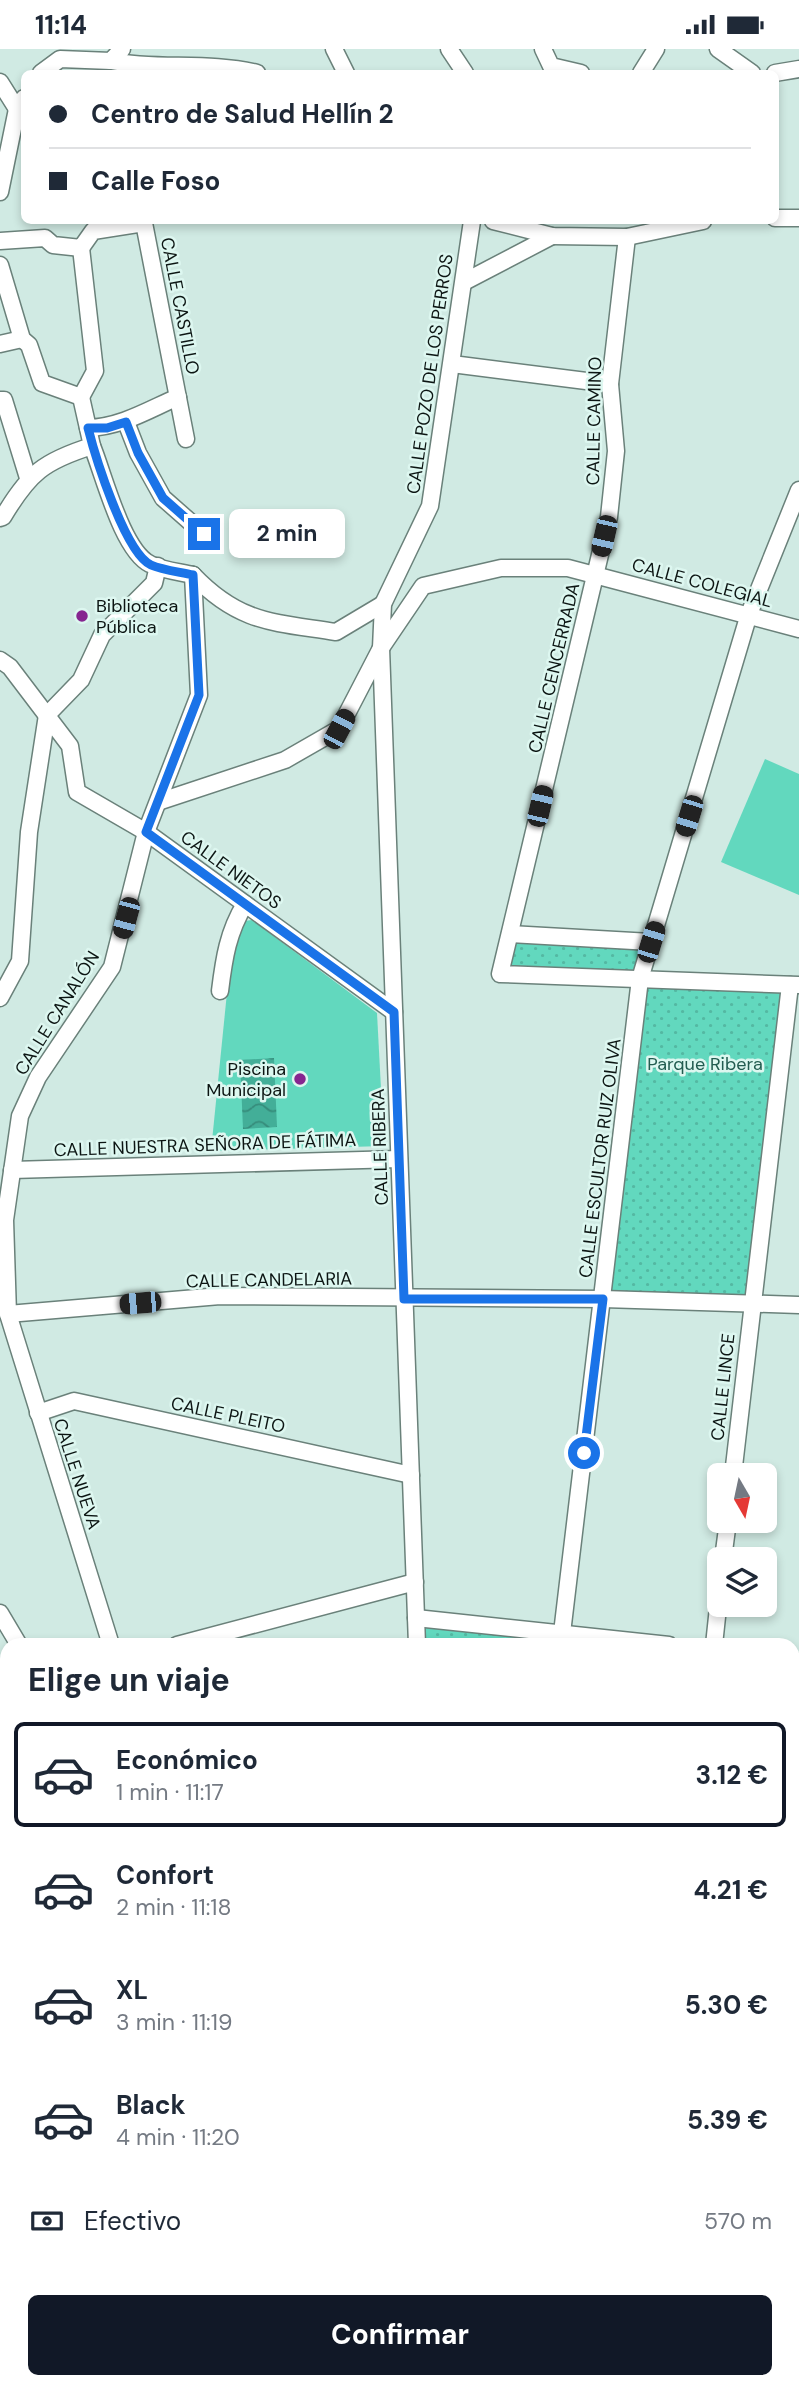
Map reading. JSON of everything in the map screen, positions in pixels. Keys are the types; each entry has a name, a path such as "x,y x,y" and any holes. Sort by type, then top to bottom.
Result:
{"street":[{"path":"334,49 344,70"},
{"path":"449,49 463,70"},
{"path":"543,49 551,66 568,70"},
{"path":"643,70 656,49"},
{"path":"718,49 748,70"},
{"path":"44,70 57,54 94,67 116,55 139,66 232,67 244,70"},
{"path":"779,72 799,69"},
{"path":"0,82 21,104 4,157 0,192"},
{"path":"779,218 799,218"},
{"path":"45,238 49,224"},
{"name":"CALLE CASTILLO","path":"81,248 93,231 138,224"},
{"name":"CALLE CASTILLO","path":"144,224 186,439"},
{"name":"CALLE POZO DE LOS PERROS","path":"381,648 383,604 430,506 472,224"},
{"path":"505,224 552,236 679,224"},
{"name":"CALLE CAMINO","path":"596,575 609,517 616,451 610,384 616,232"},
{"path":"464,282 552,236"},
{"path":"0,241 45,238 53,245 81,248 95,371 81,397 92,446 119,524 150,565 193,575 212,596 254,619 336,632 383,604"},
{"path":"0,265 22,339 29,345 42,383 81,397"},
{"path":"0,344 22,339"},
{"path":"452,364 610,384"},
{"name":"CALLE CASTILLO","path":"88,428 107,428 126,422 178,397"},
{"path":"0,400 4,400 28,478"},
{"path":"126,422 138,453 163,498 204,534"},
{"path":"0,518 28,478 60,456 92,446"},
{"name":"CALLE ESCULTOR RUIZ OLIVA","path":"562,1633 640,979 749,614 799,490"},
{"path":"0,998 20,961 29,832 47,715 81,680 103,635 154,583 158,566"},
{"path":"161,801 285,760 339,729 381,648 422,586 501,568 568,568 596,575"},
{"name":"CALLE CANALÓN","path":"4,1317 5,1220 20,1117 38,1077 112,967 146,832 161,801 199,695 193,575"},
{"name":"CALLE COLEGIAL","path":"596,575 799,629"},
{"name":"CALLE CENCERRADA","path":"596,575 500,974 640,979"},
{"name":"CALLE RIBERA","path":"381,648 417,1638"},
{"path":"0,660 10,667 47,715"},
{"name":"CALLE NIETOS","path":"47,715 70,746 77,792 146,832 394,1012"},
{"path":"220,991 228,938 245,904"},
{"path":"510,934 651,942"},
{"path":"640,979 794,985"},
{"name":"CALLE LINCE","path":"734,1463 752,1302 794,985"},
{"path":"0,1143 15,1150"},
{"name":"CALLE NUESTRA SEÑORA DE FÁTIMA","path":"12,1170 399,1159"},
{"name":"CALLE CANDELARIA","path":"4,1317 220,1296 603,1299 799,1305"},
{"name":"CALLE NUEVA","path":"4,1317 38,1413 109,1638"},
{"name":"CALLE PLEITO","path":"38,1413 74,1401 411,1475"},
{"path":"203,1638 415,1582"},
{"path":"0,1613 15,1638"},
{"path":"715,1638 717,1617"},
{"path":"416,1618 607,1638"}],"green space":[{"path":"765,759 799,774 799,895 721,862"},
{"name":"Piscina Municipal","path":"252,920 377,1013 384,1146 211,1151 231,953 244,921"},
{"name":"Parque Ribera","path":"510,934 651,942 640,979 790,985 752,1302 603,1299 640,980 500,974"},
{"path":"416,1618 603,1638 417,1638"}],"water":[{"path":"274,1058 277,1127 243,1129 240,1060"}],"place":[{"name":"Biblioteca Pública","path":"82,616"},
{"name":"Piscina Municipal","path":"300,1079"}],"route":[{"path":"204,534 163,498 138,453 126,422 107,428 88,428 119,524 132,543 150,565 193,575 199,695 161,801 146,832 394,1012 404,1299 603,1299 584,1453"}]}
